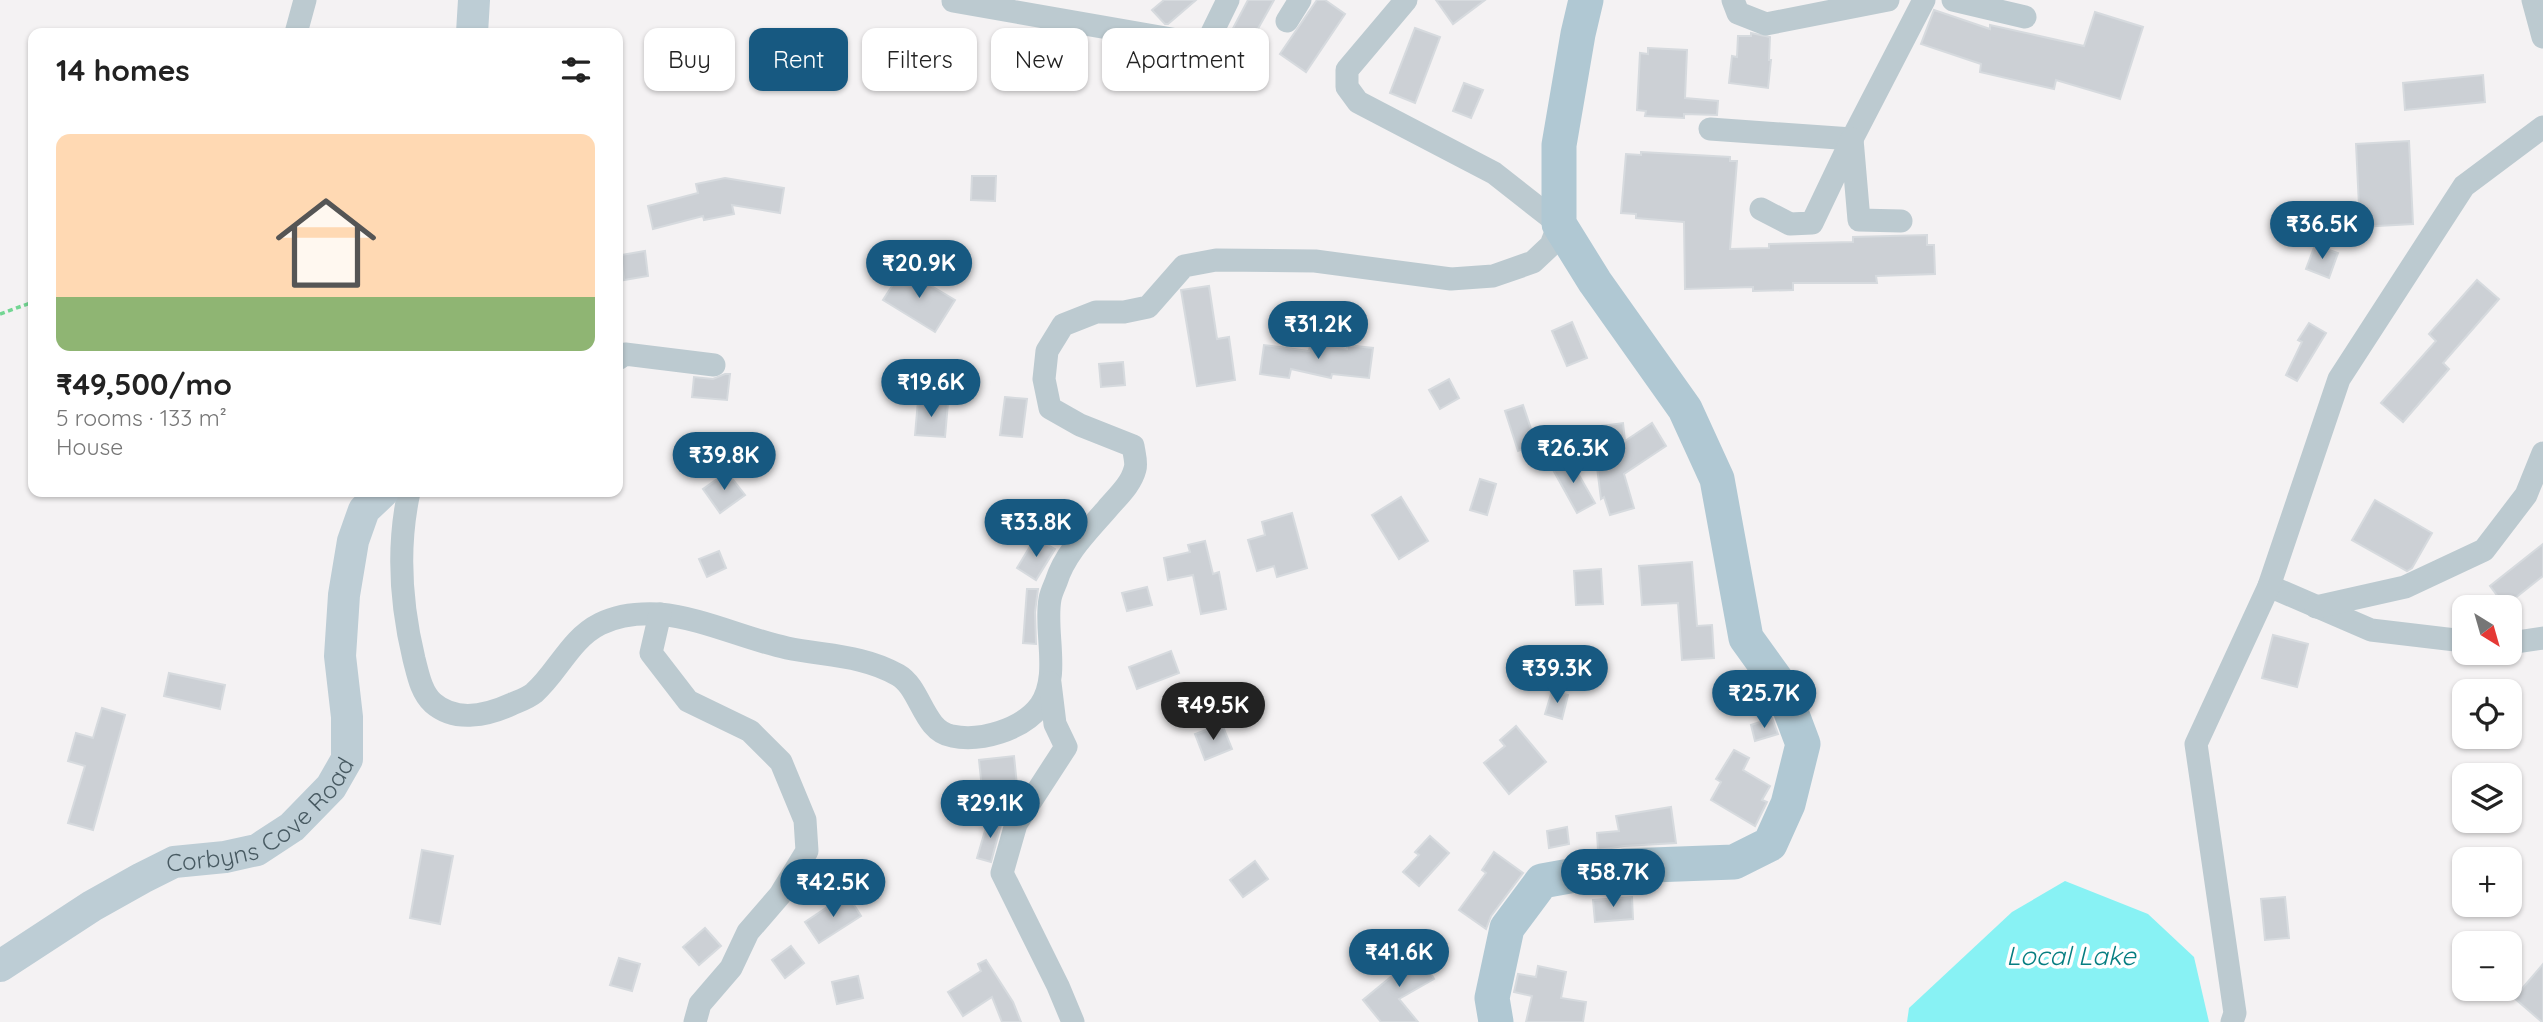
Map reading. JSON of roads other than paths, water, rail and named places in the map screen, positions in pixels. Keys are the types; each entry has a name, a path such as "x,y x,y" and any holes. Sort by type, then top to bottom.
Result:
{"main road":[{"path":"472,28 474,0"},
{"path":"1496,1022 1492,998 1507,929 1542,881 1625,866 1734,862 1770,844 1788,804 1803,744 1783,688 1745,638 1717,479 1685,409 1595,282 1559,224 1559,145 1586,0"},
{"name":"Corbyns Cove Road","path":"0,966 92,906 174,862 225,857 257,850 292,827 331,787 347,758 347,717 340,656 344,595 353,541 364,510 378,497"}],"street":[{"path":"297,28 305,0"},
{"path":"953,1 1206,45 1228,0"},
{"path":"1287,20 1300,0"},
{"path":"1073,1022 1002,873 1016,824 1066,747 1055,724 1050,680 1050,600 1060,569 1083,535 1126,488 1136,468 1133,446 1080,425 1050,408 1044,379 1047,351 1063,325 1096,312 1124,312 1148,307 1184,266 1216,260 1315,261 1451,279 1493,276 1533,262 1551,245 1559,224 1494,173 1358,102 1347,86 1347,70 1406,0"},
{"path":"1733,0 1738,13 1766,24 1888,0"},
{"path":"1761,209 1790,224 1812,223 1924,0"},
{"path":"1953,0 2025,17"},
{"path":"2533,0 2543,37"},
{"path":"2232,1022 2235,1013 2196,744 2269,586 2340,379 2464,186 2543,127"},
{"path":"1710,129 1852,139"},
{"path":"1852,139 1859,220 1901,220"},
{"path":"623,355 714,365"},
{"path":"2316,607 2405,587 2484,550 2526,495 2543,453"},
{"path":"408,497 401,562 404,612 419,682 433,702 454,714 480,716 533,694 574,644 599,624 627,615 660,614 789,648 861,659 882,666 902,678 930,721 949,736 973,738 997,734 1021,721 1040,706 1050,680"},
{"path":"2269,586 2371,631 2452,640"},
{"path":"660,614 650,653 688,701 750,731 781,762 805,820 807,851 780,895 748,932 731,968 700,1004 695,1022"},
{"path":"2522,641 2543,638"}],"water":[{"name":"Local Lake","path":"2065,881 2148,914 2194,957 2209,1022 1907,1022 1909,1008 2012,912"}]}
